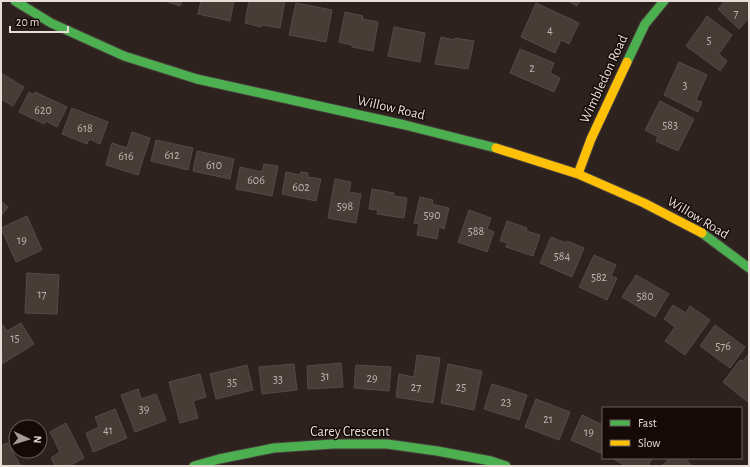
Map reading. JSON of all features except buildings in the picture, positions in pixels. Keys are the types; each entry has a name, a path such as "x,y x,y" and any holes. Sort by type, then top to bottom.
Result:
{"street":[{"name":"Willow Road","path":"16,1 52,23 124,56 197,79 405,125 491,146 578,174 644,203 702,234 749,268"},
{"name":"Wimbledon Road","path":"578,174 591,139 645,24 664,1"},
{"name":"Carey Crescent","path":"194,466 219,459 274,448 333,444 387,444 438,451 491,461 506,466"}],"traffic: fast":[{"path":"15,1 51,23 124,56 197,79 405,125 496,148"},
{"path":"627,62 645,24 664,1"},
{"path":"702,233 749,268"},
{"path":"194,466 219,459 274,448 333,444 387,444 437,451 491,461 506,466"}],"traffic: slow":[{"path":"578,174 591,139 627,62"},
{"path":"496,148 578,174 644,203 702,233"}]}
